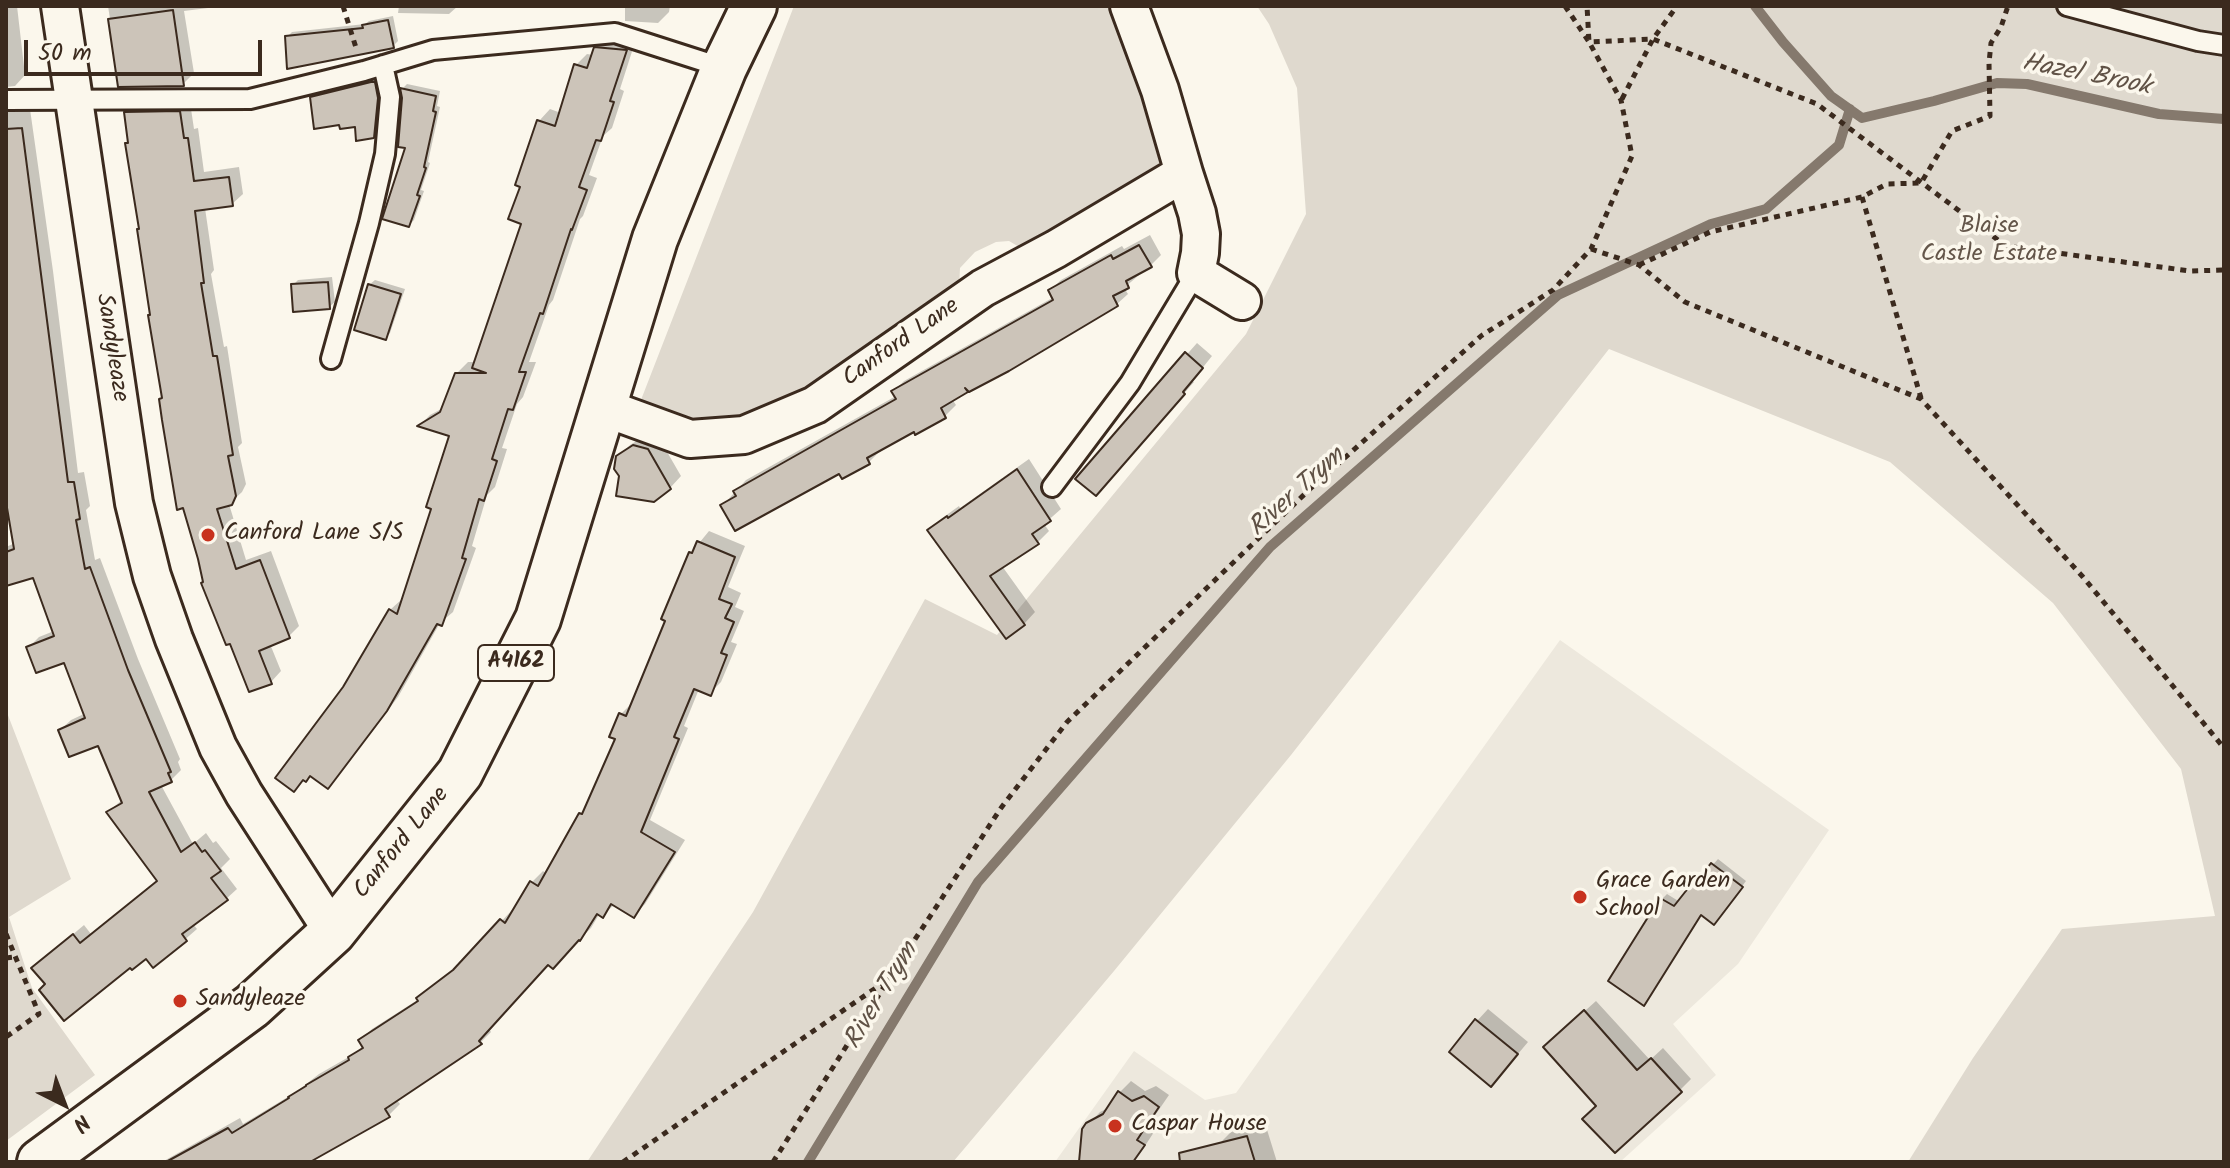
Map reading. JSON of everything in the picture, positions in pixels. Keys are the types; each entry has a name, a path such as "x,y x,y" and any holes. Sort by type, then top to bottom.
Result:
{"main road":[{"name":"Canford Lane","path":"40,1162 252,1006 333,932 460,773 538,619 655,239 724,68 754,6"}],"street":[{"name":"Sandyleaze","path":"60,6 134,503 152,576 218,747 244,794 333,932"},
{"path":"1129,6 1156,79 1197,213 1201,234 1196,273 1242,301"},
{"name":"Canford Lane","path":"605,408 690,439 744,435 815,405 983,288 1056,249 1184,173"}],"lane":[{"path":"2067,6 2224,45"},
{"path":"6,100 250,99 364,71 433,50 615,33 724,68"},
{"path":"331,359 385,154 390,97 383,65"},
{"path":"1052,487 1130,383 1196,273"}],"path":[{"path":"343,6 364,71"},
{"path":"773,1162 1001,808 1067,722 1311,488 1481,336 1553,290 1591,249 1632,156 1621,100 1565,6"},
{"path":"1587,6 1589,42"},
{"path":"1621,100 1653,39 1677,6"},
{"path":"1921,183 1952,131 1990,116 1991,43 2001,27 2008,6"},
{"path":"1589,42 1653,39 1817,104 2006,246 2190,271 2224,270"},
{"path":"1639,265 1710,232 1862,197 1887,184 1921,183"},
{"path":"1862,197 1921,399"},
{"path":"1591,249 1639,265 1685,302 1921,399 2083,577 2224,748"},
{"path":"6,934 39,1014 6,1037"},
{"path":"6,958 15,957"},
{"path":"623,1162 889,979"}],"shaded area":[{"name":"Grace Garden School","path":"1560,640 1829,830 1738,964 1673,1024 1716,1075 1620,1162 1055,1162 1134,1051 1205,1100 1236,1093"}],"green space":[{"path":"794,6 1124,6 1164,168 1026,251 1009,241 996,242 975,252 960,268 959,289 807,393 740,422 696,423 639,405"},
{"name":"Blaise Castle Estate","path":"1257,6 2224,6 2224,1162 1908,1162 1973,1058 2062,929 2215,916 2181,769 2053,603 1890,462 1609,349 1291,755 953,1162 587,1162 753,912 925,599 997,635 1246,334 1306,214 1297,88 1269,24"},
{"path":"6,710 71,879 9,917 32,988 95,1075 6,1141"}],"building":[{"path":"173,10 184,86 118,87 108,19"},
{"path":"388,20 394,48 287,69 285,36 363,28 362,25"},
{"path":"594,47 627,50 610,101 614,102 601,141 596,140 579,187 587,190 519,372 526,372 513,410 508,409 492,459 497,461 484,501 479,499 462,558 466,559 442,626 437,624 387,711 328,789 310,776 294,792 275,778 343,687 389,609 397,614 431,509 426,507 449,436 417,426 440,412 455,373 486,373 472,368 521,224 508,219 520,187 515,185 537,120 555,126 574,64 587,68"},
{"path":"375,82 378,98 374,138 356,141 355,127 340,129 339,125 314,129 310,97"},
{"path":"400,88 436,96 426,168 409,227 382,219 405,148 398,147"},
{"path":"180,111 184,138 188,138 194,181 229,177 233,206 195,211 204,283 201,283 233,455 228,456 236,496 232,505 217,509 236,569 260,560 290,638 259,651 272,684 249,692 201,583 198,559 183,508 177,510 125,143 128,143 124,112"},
{"path":"22,128 68,482 74,482 80,519 76,520 85,569 90,567 128,670 171,772 168,773 172,782 149,792 181,852 195,842 221,871 211,878 228,900 182,934 187,941 153,968 146,959 132,970 130,968 64,1021 39,990 45,984 31,968 73,934 80,943 157,881 106,812 122,803 98,746 69,757 58,730 85,718 64,663 36,673 26,647 54,636 33,578 6,586 6,552 14,549 6,502 6,129"},
{"path":"1139,245 1152,267 1126,281 1129,288 1113,296 1118,306 1009,371 969,392 965,388 968,392 941,408 946,418 867,458 870,464 842,479 839,474 735,531 720,505 736,496 733,491 896,399 891,391 1053,300 1048,290 1111,255 1113,259"},
{"path":"328,282 330,309 293,312 291,284"},
{"path":"368,284 401,294 386,340 354,330"},
{"path":"1185,352 1203,368 1183,392 1185,394 1096,496 1075,479"},
{"path":"633,445 648,449 671,489 654,502 616,496 619,476 614,469 616,456"},
{"path":"1017,469 1051,521 1032,534 1039,544 990,576 1025,625 1006,639 927,530"},
{"path":"697,541 735,557 719,599 732,604 725,618 734,622 721,653 727,655 711,696 694,689 674,737 679,739 641,832 675,852 634,918 611,904 603,918 597,914 580,941 553,969 548,965 479,1041 482,1044 385,1109 390,1117 310,1162 166,1162 228,1128 232,1133 349,1060 348,1057 363,1048 358,1040 418,1001 416,998 453,970 500,919 505,923 530,881 538,886 579,813 582,814 615,739 609,737 619,713 626,716 665,621 661,619 689,552 692,553"},
{"path":"1711,863 1743,887 1714,925 1701,915 1644,1006 1608,981 1660,898 1674,906"},
{"path":"1584,1010 1637,1070 1651,1058 1682,1092 1615,1153 1582,1119 1596,1106 1543,1047"},
{"path":"1475,1019 1518,1054 1491,1087 1449,1052"},
{"name":"Caspar House","path":"1118,1091 1132,1101 1144,1096 1159,1107 1137,1140 1145,1145 1133,1162 1079,1162 1082,1129 1086,1123 1103,1114"},
{"path":"1247,1136 1255,1162 1180,1162 1179,1153"}],"waterway":[{"name":"Hazel Brook","path":"1755,6 1831,96 1862,118 1997,83 2027,84 2159,114 2224,119"},
{"name":"River Trym","path":"808,1162 978,882 1270,547 1558,295 1711,224 1766,209 1839,145 1850,109"}],"place":[{"name":"Canford Lane S/S","path":"208,535"},
{"name":"Grace Garden School","path":"1580,897"},
{"name":"Sandyleaze","path":"180,1001"},
{"name":"Caspar House","path":"1115,1126"}]}
